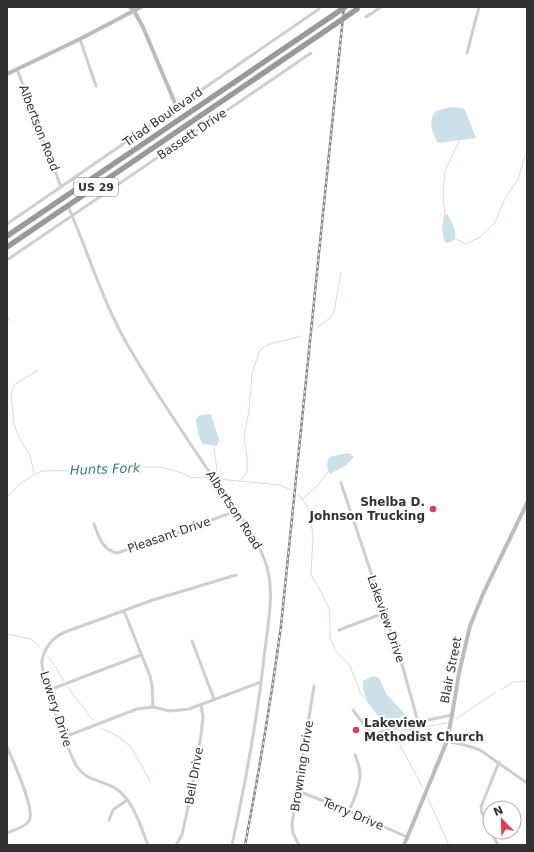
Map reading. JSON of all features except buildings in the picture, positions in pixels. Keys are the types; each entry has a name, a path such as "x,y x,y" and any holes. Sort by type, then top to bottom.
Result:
{"highway":[{"name":"US 29","path":"7,236 345,7"},
{"name":"US 29","path":"7,247 358,8"}],"street":[{"path":"130,7 143,27 177,108"},
{"path":"7,74 80,39 141,7"},
{"path":"366,18 381,7"},
{"path":"467,53 479,7"},
{"name":"Triad Boulevard","path":"7,224 320,9"},
{"path":"80,39 96,86"},
{"name":"Bassett Drive","path":"7,260 311,53"},
{"name":"Albertson Road","path":"17,69 61,187"},
{"name":"Albertson Road","path":"68,206 106,303 119,330 139,364 260,549 269,576 270,592 261,682 247,775 232,845"},
{"name":"Lakeview Drive","path":"341,483 405,675 418,722"},
{"name":"Blair Street","path":"404,845 447,741 459,673 470,626 483,594 527,503"},
{"name":"Pleasant Drive","path":"94,524 104,546 117,553 236,511"},
{"name":"Lowery Drive","path":"148,845 128,800 121,792 110,785 94,781 84,775 74,762 64,737 42,669 42,660 45,651 53,639 65,632 168,595 236,575"},
{"path":"124,611 152,685 154,707"},
{"path":"339,630 384,613"},
{"path":"192,641 214,699"},
{"path":"49,690 141,654"},
{"path":"64,737 137,709 154,707 176,711 202,705 214,699 261,682"},
{"name":"Browning Drive","path":"299,845 293,833 292,824 314,686"},
{"name":"Bell Drive","path":"176,845 182,835 187,812 201,735 203,717 202,705"},
{"path":"353,710 369,731 374,734 418,722 452,715"},
{"path":"447,741 474,748 499,762 527,783"},
{"path":"7,748 29,804 31,814 29,821 25,825 7,833"},
{"path":"349,811 360,773 355,755"},
{"path":"484,800 499,762"},
{"name":"Terry Drive","path":"298,791 349,811 407,837"},
{"path":"109,820 113,810 128,800"}],"water":[{"path":"450,107 462,108 465,110 476,138 438,143 431,123 433,115 436,111"},
{"path":"447,214 454,226 455,240 447,243 444,241 442,229 444,216"},
{"path":"211,414 219,440 217,446 203,444 197,429 196,419 200,415"},
{"path":"347,453 354,457 346,465 330,474 327,466 329,457"},
{"path":"373,676 379,678 387,695 403,712 404,715 391,724 386,725 382,721 364,694 363,681"}],"waterway":[{"path":"445,216 443,195 445,171 459,141"},
{"path":"455,238 467,244 480,237 495,223 506,196 518,180 524,158 527,154"},
{"path":"318,327 330,318 334,312 341,272"},
{"path":"7,318 11,321"},
{"path":"239,482 247,472 244,436 249,411 252,373 260,350 269,344 300,336"},
{"path":"34,474 30,455 18,436 14,423 11,396 14,385 38,370"},
{"name":"Hunts Fork","path":"214,446 218,479 280,485 291,490"},
{"name":"Hunts Fork","path":"7,496 26,480 35,474 44,471 96,470 115,467 161,467 182,473 191,478 204,477 210,479"},
{"path":"302,499 315,488 329,471"},
{"name":"Hunts Fork","path":"298,494 306,504 311,518 313,538 311,572 312,577 329,608 330,638 336,651 350,666 361,694 369,703"},
{"path":"7,634 31,639 40,647"},
{"path":"48,657 57,669 63,681"},
{"name":"Hunts Fork","path":"501,690 513,682 527,681"},
{"path":"68,687 89,716 94,720"},
{"name":"Hunts Fork","path":"456,719 495,693"},
{"path":"423,788 393,732 447,723"},
{"path":"101,728 119,737 131,747 151,783"},
{"path":"427,796 449,845"}],"railway":[{"path":"245,845 281,626 344,7"}],"place":[{"name":"Shelba D. Johnson Trucking","path":"433,509"},
{"name":"Lakeview Methodist Church","path":"356,730"}]}
